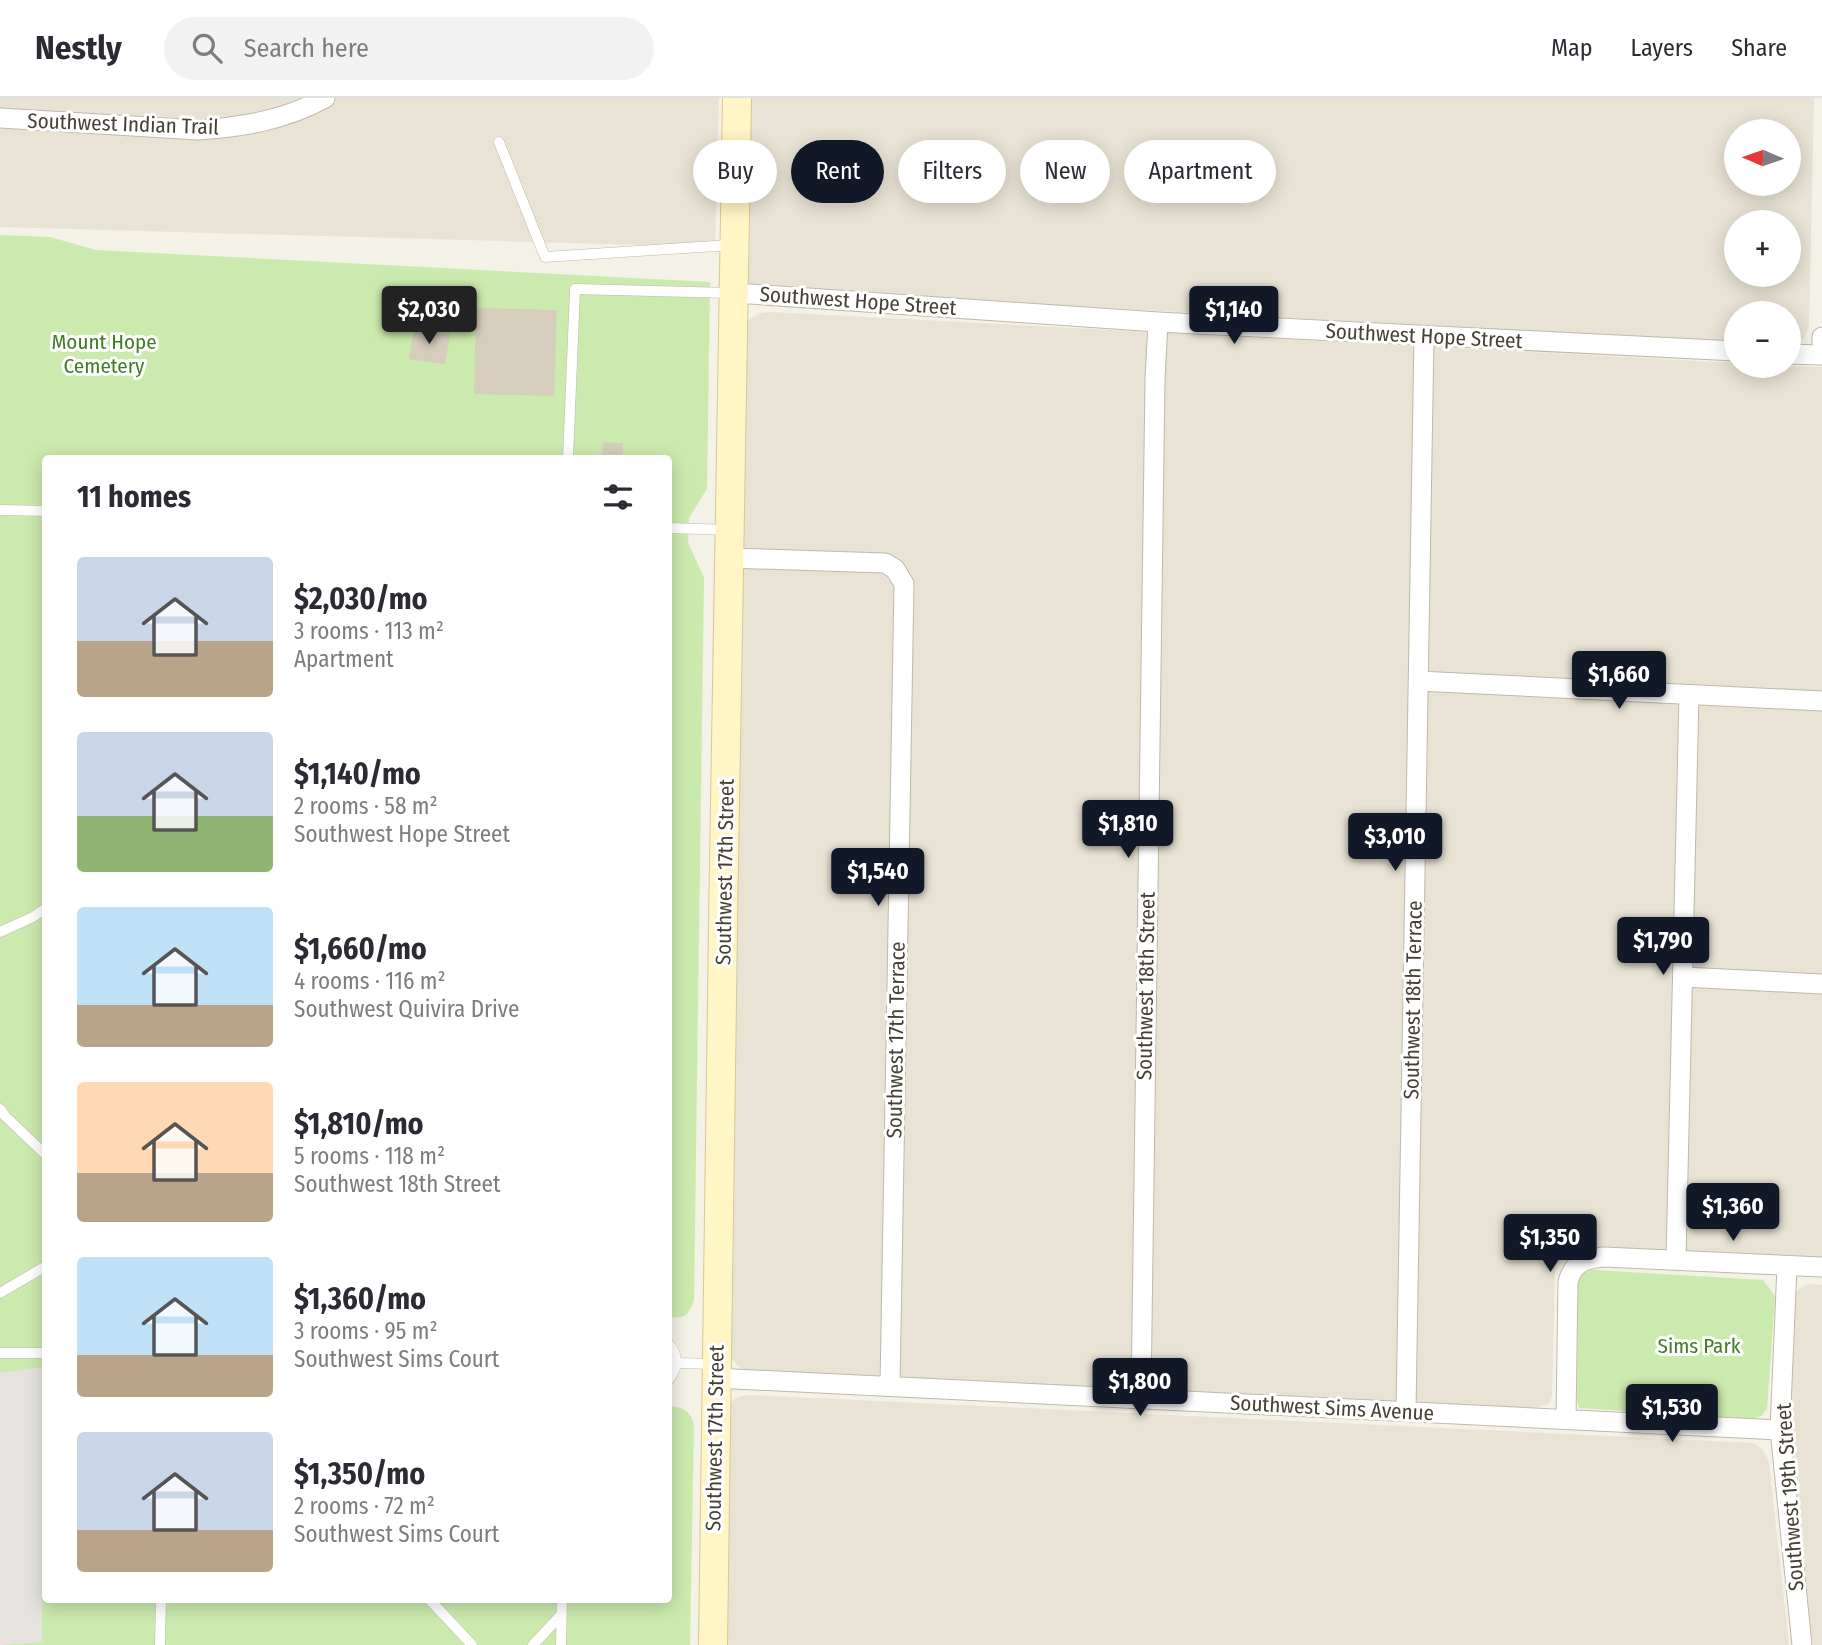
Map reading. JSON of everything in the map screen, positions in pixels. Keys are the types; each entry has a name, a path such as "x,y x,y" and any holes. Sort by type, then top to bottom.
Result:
{"main road":[{"name":"Southwest 17th Street","path":"713,1645 715,1371 724,983 737,98"}],"street":[{"name":"Southwest Indian Trail","path":"0,118 198,130 227,128 284,116 325,98"},
{"name":"Southwest Hope Street","path":"735,293 1158,322 1724,350"},
{"name":"Southwest 18th Street","path":"1141,1398 1158,322"},
{"name":"Southwest 18th Terrace","path":"1406,1411 1424,336"},
{"path":"1801,354 1822,355 1822,337"},
{"name":"Southwest 17th Terrace","path":"729,558 885,563 895,569 904,584 890,1386"},
{"path":"1418,681 1822,701"},
{"path":"1676,1260 1689,695"},
{"path":"1683,977 1822,984"},
{"path":"1566,1419 1569,1282 1571,1272 1585,1259 1604,1257 1822,1267"},
{"name":"Southwest 19th Street","path":"1787,1266 1780,1430 1802,1645"},
{"name":"Southwest Sims Avenue","path":"715,1371 890,1386 1780,1430"}],"lane":[{"path":"499,142 545,257 735,245"},
{"path":"568,455 575,289 735,293"},
{"path":"0,510 42,511"},
{"path":"672,528 730,530"},
{"path":"0,932 42,911"},
{"path":"0,1109 42,1152"},
{"path":"0,1293 42,1268"},
{"path":"672,1348 677,1363 672,1375"},
{"path":"0,1353 42,1353"},
{"path":"677,1363 715,1371"},
{"path":"160,1645 161,1603"},
{"path":"433,1603 472,1645"},
{"path":"561,1645 562,1603"},
{"path":"533,1645 562,1613"}],"shaded area":[{"path":"0,98 719,98 718,140 693,140 693,203 716,203 715,247 0,227"},
{"path":"749,98 1814,98 1809,327 1801,341 1801,301 1724,301 1724,341 755,289 746,281 747,203 777,203 777,140 748,140"},
{"path":"760,313 1724,362 1724,378 1801,378 1801,367 1822,367 1822,1260 1578,1248 1561,1254 1555,1268 1552,1396 1549,1404 1529,1409 749,1371 739,1367 728,1347 744,329 750,319"},
{"path":"1809,1284 1822,1285 1822,1645 1813,1645 1790,1467 1787,1421 1793,1296 1800,1288"},
{"path":"42,1367 42,1642 0,1645 0,1373"},
{"path":"753,1395 1754,1443 1764,1451 1769,1463 1789,1645 726,1645 729,1410 733,1400"}],"green space":[{"name":"Mount Hope Cemetery","path":"0,235 50,237 96,250 710,282 707,489 689,518 688,542 704,578 694,1299 687,1314 680,1317 672,1317 672,455 42,455 42,1603 672,1603 672,1406 685,1410 694,1424 690,1645 0,1645"},
{"name":"Sims Park","path":"1594,1270 1763,1280 1775,1296 1767,1409 1761,1416 1753,1419 1579,1408 1578,1279 1584,1272"}],"building":[{"path":"476,308 557,310 554,396 474,394"},
{"path":"414,328 450,334 445,364 409,359"},
{"path":"603,442 623,443 623,455 602,455"}]}
